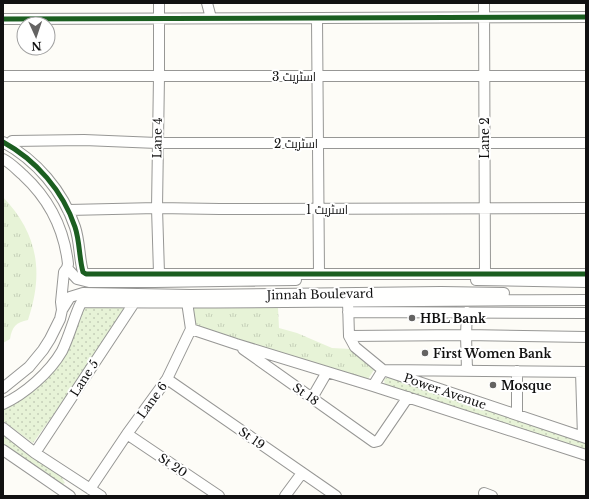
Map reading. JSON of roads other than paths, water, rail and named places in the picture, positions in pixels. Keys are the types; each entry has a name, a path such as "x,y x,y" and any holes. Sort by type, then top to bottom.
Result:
{"street":[{"name":"Lane 4","path":"159,3 157,143 159,273"},
{"path":"207,3 211,18"},
{"name":"Lane 2","path":"484,3 485,274"},
{"path":"3,19 586,17"},
{"path":"317,18 318,273"},
{"name":"اسٹریٹ 3","path":"3,76 586,76"},
{"name":"اسٹریٹ 2","path":"6,143 12,140 84,140 157,143 586,143"},
{"path":"6,143 31,162 59,194 75,227 80,246 83,272 86,274 586,274"},
{"path":"3,159 10,163 39,191 56,218 63,237 67,256 67,268 64,272 60,302 62,310 57,326 44,350 29,367 3,388"},
{"path":"39,191 50,182"},
{"name":"اسٹریٹ 1","path":"68,210 157,208 586,208"},
{"name":"Jinnah Boulevard","path":"67,268 77,279 89,282 316,280 586,282"},
{"name":"Jinnah Boulevard","path":"62,310 70,297 83,293 191,295 441,292 586,295"},
{"path":"348,307 448,300 586,300"},
{"path":"3,404 30,388 47,371 62,351 81,303 85,302 187,302 467,312 586,312"},
{"name":"Lane 5","path":"35,453 134,302"},
{"path":"187,302 191,329"},
{"path":"348,307 349,336 466,335 586,337"},
{"path":"467,312 467,370"},
{"name":"Power Avenue","path":"191,329 586,455"},
{"name":"Lane 6","path":"96,494 128,434 167,379 191,329"},
{"name":"Power Avenue","path":"349,336 355,347 383,370 584,437"},
{"name":"St 18","path":"236,344 374,442 376,442 408,397"},
{"path":"373,386 383,370 584,372 584,437"},
{"path":"517,371 517,415"},
{"path":"312,398 327,372"},
{"name":"St 19","path":"167,379 336,496"},
{"path":"3,428 35,453 96,494"},
{"name":"St 20","path":"128,434 219,496"},
{"path":"3,450 69,496 78,481"},
{"path":"285,496 302,473"}],"place":[{"name":"HBL Bank","path":"412,318"},
{"name":"First Women Bank","path":"425,353"},
{"name":"Mosque","path":"493,385"}]}
